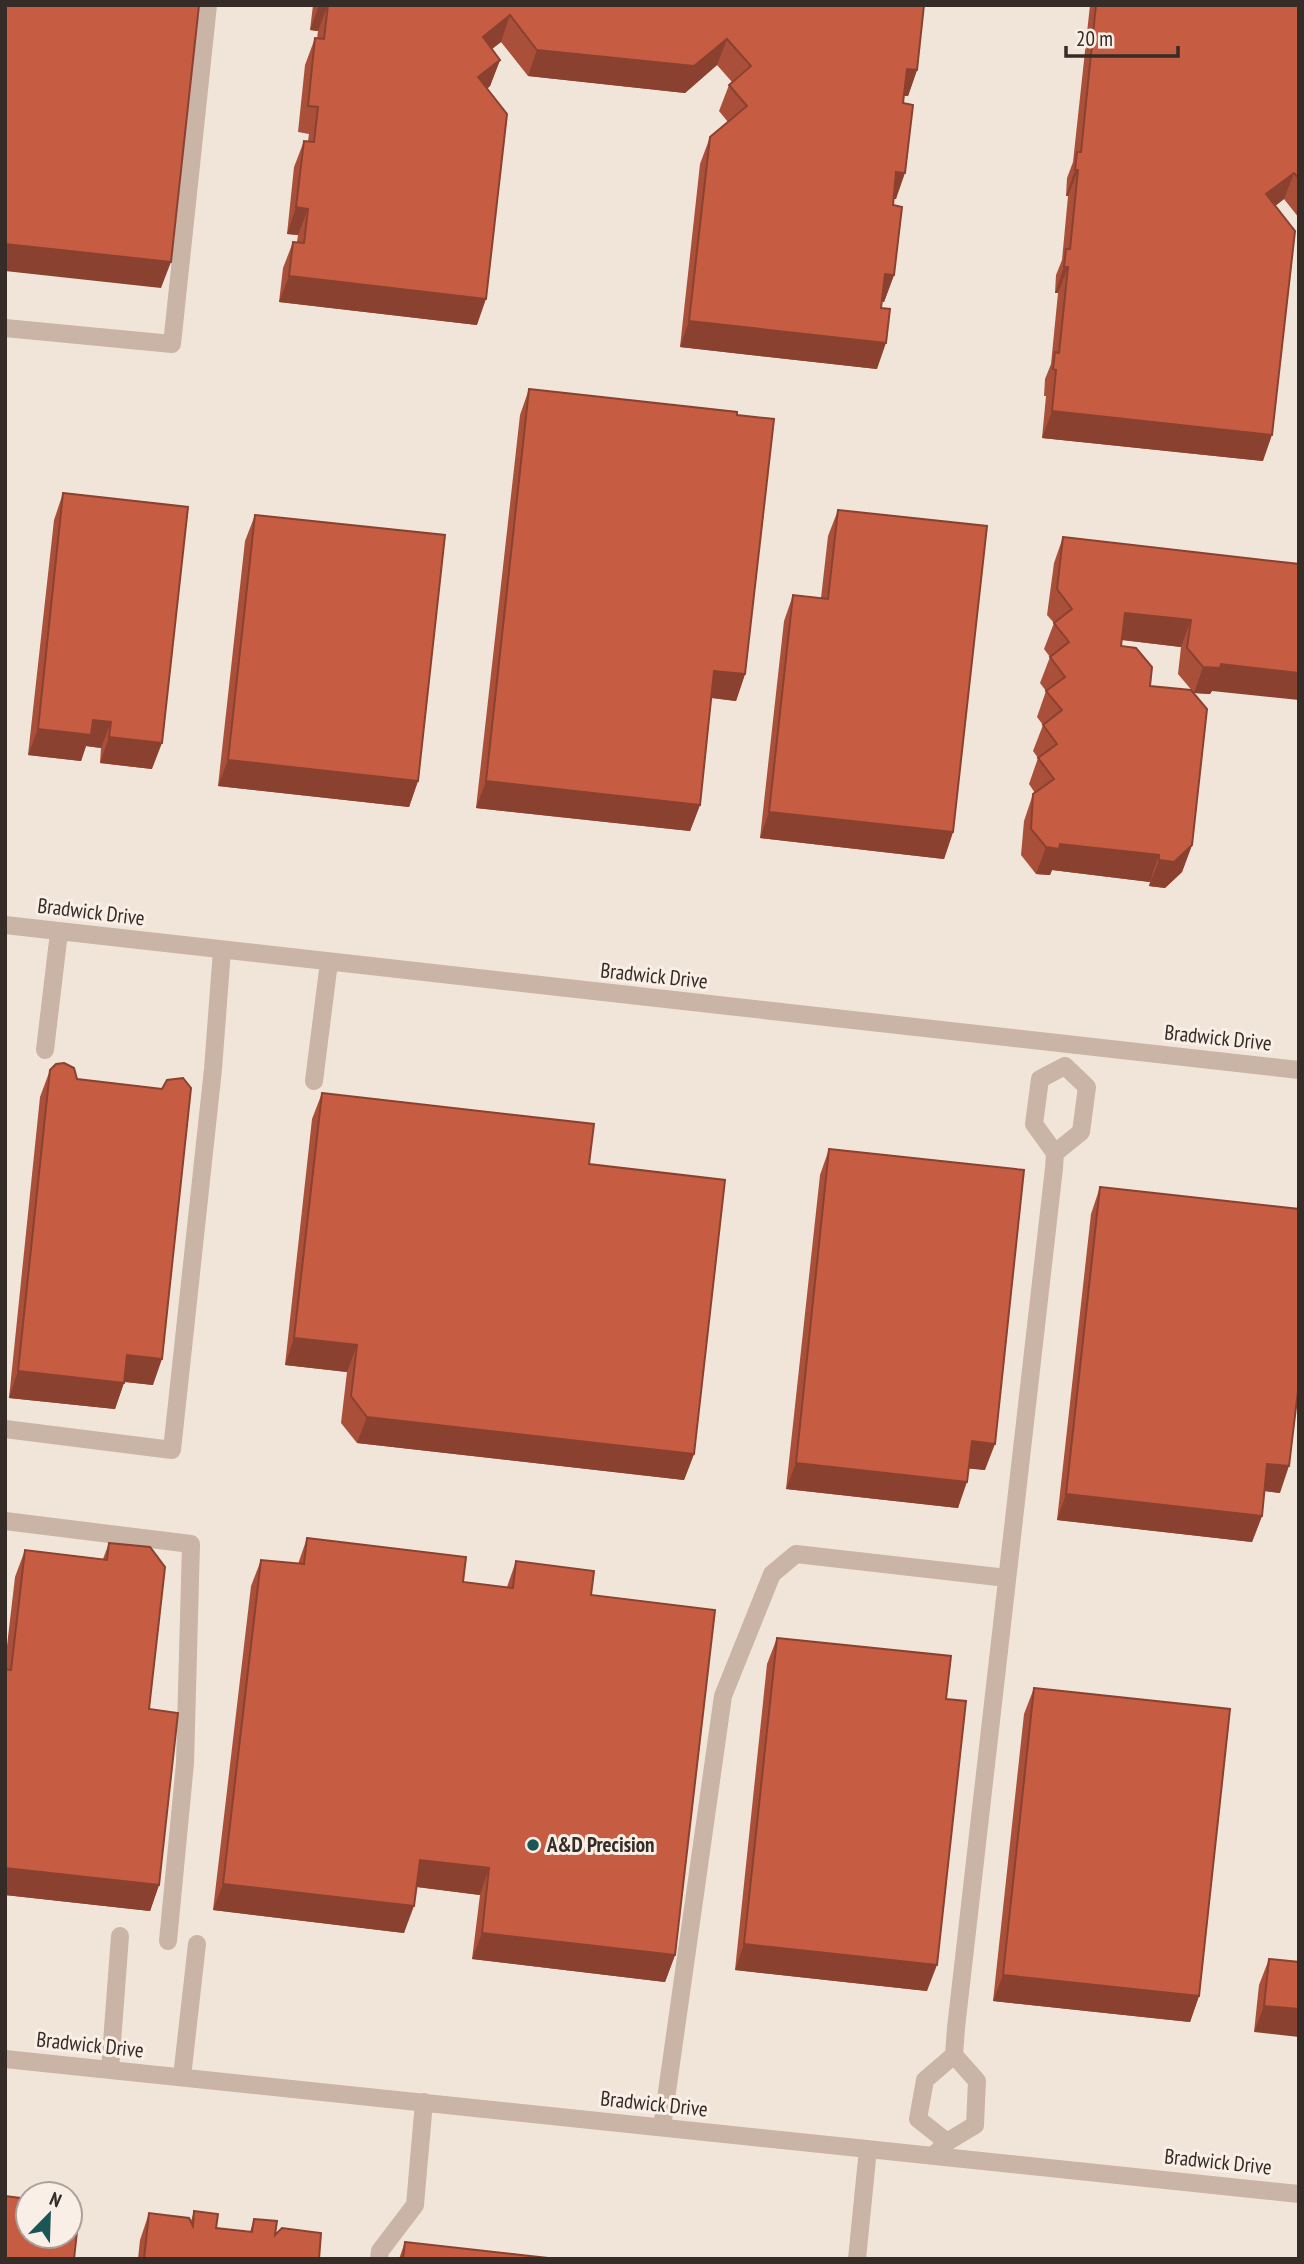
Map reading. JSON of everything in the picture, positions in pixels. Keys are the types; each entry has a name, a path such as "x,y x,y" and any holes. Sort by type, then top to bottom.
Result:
{"street":[{"path":"5,328 172,345 208,5"},
{"name":"Bradwick Drive","path":"5,925 1299,1070"},
{"path":"45,1050 59,932"},
{"path":"5,1429 172,1450 213,1069 222,950"},
{"path":"314,1081 329,962"},
{"path":"1055,1153 1081,1132 1087,1087 1065,1066 1066,1044"},
{"path":"947,2142 918,2119 925,2080 954,2055 1055,1153 1034,1124 1040,1079 1065,1066"},
{"path":"5,1521 191,1544 185,1763 168,1941"},
{"path":"662,2127 723,1696 772,1574 796,1554 1007,1578"},
{"path":"110,2070 120,1936"},
{"path":"182,2077 197,1944"},
{"path":"933,2156 947,2142 975,2124 977,2081 954,2055"},
{"name":"Bradwick Drive","path":"5,2059 1299,2194"},
{"path":"379,2259 380,2251 415,2205 424,2102"},
{"path":"857,2259 868,2149"}],"building":[{"path":"5,5 199,5 171,262 5,244"},
{"path":"328,5 924,5 917,70 907,69 903,103 913,105 905,173 896,172 893,205 902,207 894,275 885,274 881,308 890,309 886,343 689,321 710,137 747,106 729,85 751,66 727,39 694,66 537,50 510,15 483,37 500,60 478,77 507,114 486,299 289,276 293,242 304,243 308,209 296,207 304,141 314,142 318,107 308,106 315,38 324,39"},
{"path":"1096,5 1299,5 1299,179 1294,173 1266,194 1295,231 1272,435 1052,411 1056,370 1053,369 1055,352 1059,353 1068,267 1064,267 1066,249 1070,249 1078,170 1075,170 1077,152 1081,152"},
{"path":"529,389 737,412 737,415 774,419 745,674 714,671 700,805 486,781"},
{"path":"63,493 188,507 162,743 109,737 111,722 93,720 91,735 38,729"},
{"path":"838,510 987,526 953,832 769,812 793,595 828,599"},
{"path":"255,515 445,535 418,781 228,760"},
{"path":"1063,537 1299,564 1299,673 1221,664 1220,668 1203,667 1187,648 1191,620 1125,613 1121,646 1136,648 1152,667 1150,686 1191,690 1207,709 1192,845 1174,862 1159,860 1159,855 1060,844 1059,849 1046,847 1031,829 1033,794 1054,779 1038,758 1057,744 1043,725 1062,710 1046,691 1065,677 1050,657 1069,642 1054,623 1072,609 1057,589"},
{"path":"64,1063 74,1068 77,1079 162,1089 167,1080 183,1078 191,1088 162,1359 127,1355 124,1383 18,1371 50,1070 56,1064"},
{"path":"322,1093 594,1124 589,1164 725,1180 694,1454 367,1417 351,1396 357,1345 294,1338"},
{"path":"829,1149 1024,1170 995,1444 972,1441 967,1482 796,1463"},
{"path":"1100,1187 1299,1209 1299,1382 1289,1466 1267,1464 1262,1516 1066,1494"},
{"path":"307,1538 466,1557 463,1582 513,1588 516,1561 594,1571 591,1595 715,1610 675,1955 482,1933 489,1868 420,1860 414,1906 223,1884 261,1560 304,1564"},
{"path":"109,1543 150,1547 165,1567 149,1709 178,1713 159,1885 5,1868 5,1669 11,1670 25,1550 107,1560"},
{"path":"777,1638 951,1656 946,1699 966,1701 937,1965 744,1944"},
{"path":"1034,1688 1230,1709 1199,1996 1003,1975"},
{"path":"1269,1959 1299,1962 1299,2009 1264,2006"},
{"path":"5,2196 14,2197 14,2250 75,2250 74,2259 5,2259"},
{"path":"194,2211 218,2214 216,2228 252,2232 254,2219 277,2221 275,2235 282,2228 321,2233 319,2259 144,2259 149,2213 189,2218 193,2226"},
{"path":"405,2242 557,2259 403,2259"}],"place":[{"name":"A&D Precision","path":"533,1845"}]}
